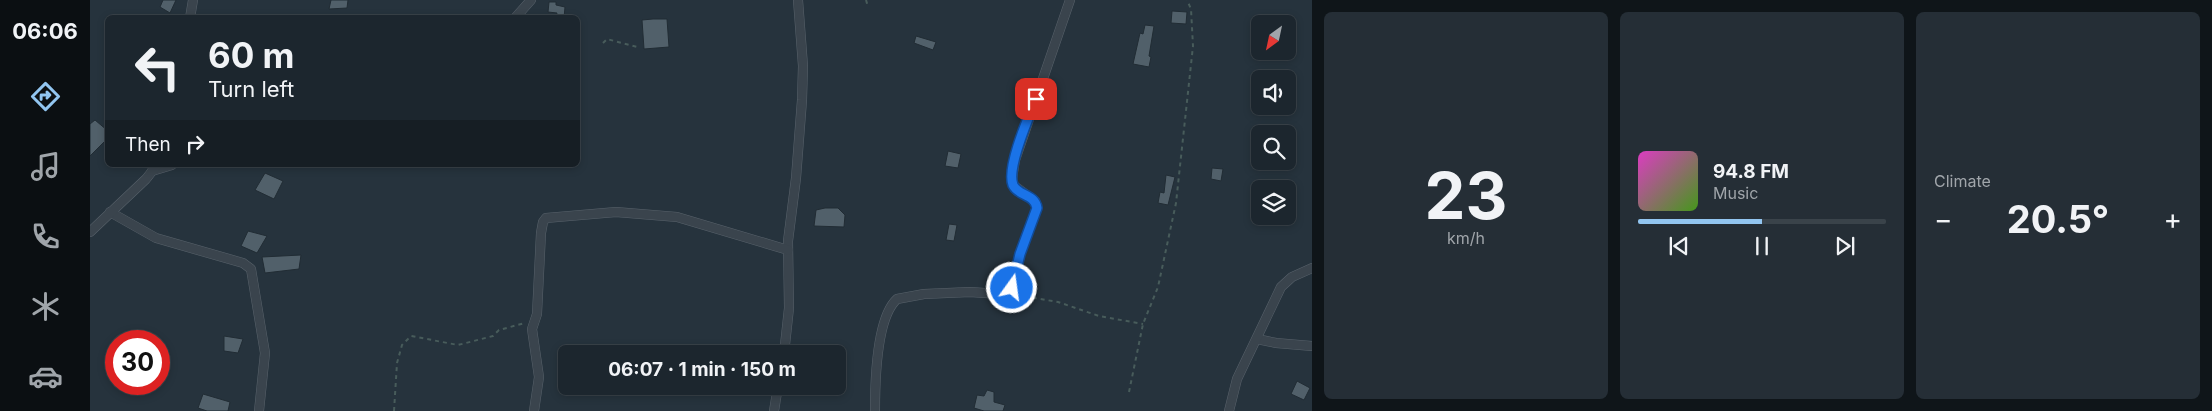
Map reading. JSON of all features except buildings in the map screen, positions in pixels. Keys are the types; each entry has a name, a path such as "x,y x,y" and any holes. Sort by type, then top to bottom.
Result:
{"street":[{"path":"190,15 193,0"},
{"path":"518,15 531,0"},
{"path":"785,345 789,308 788,250 802,100 803,66 798,0"},
{"path":"875,411 880,342 888,312 897,299 924,294 1006,293 1014,283 1020,254 1037,208 1035,201 1013,185 1015,160 1070,0"},
{"path":"90,232 155,168"},
{"path":"110,212 156,238 243,263 251,269 265,353 259,411"},
{"path":"534,411 539,377 532,335 537,309 541,233 544,220 548,217 616,212 677,217 788,250"},
{"path":"1229,411 1237,379 1281,287 1292,277 1312,268"},
{"path":"1257,339 1276,343 1312,346"},
{"path":"774,411 777,395"}],"path":[{"path":"866,0 868,7"},
{"path":"1129,392 1143,324 1158,286 1176,203 1193,46 1191,9 1187,0"},
{"path":"603,43 607,39 637,47"},
{"path":"1006,293 1058,302 1100,316 1143,324"},
{"path":"394,411 397,363 402,345 411,336 458,345 493,336 498,330 534,321"}],"route":[{"path":"1012,288 1020,254 1037,208 1037,204 1032,198 1015,188 1012,184 1019,144 1036,99"}]}
